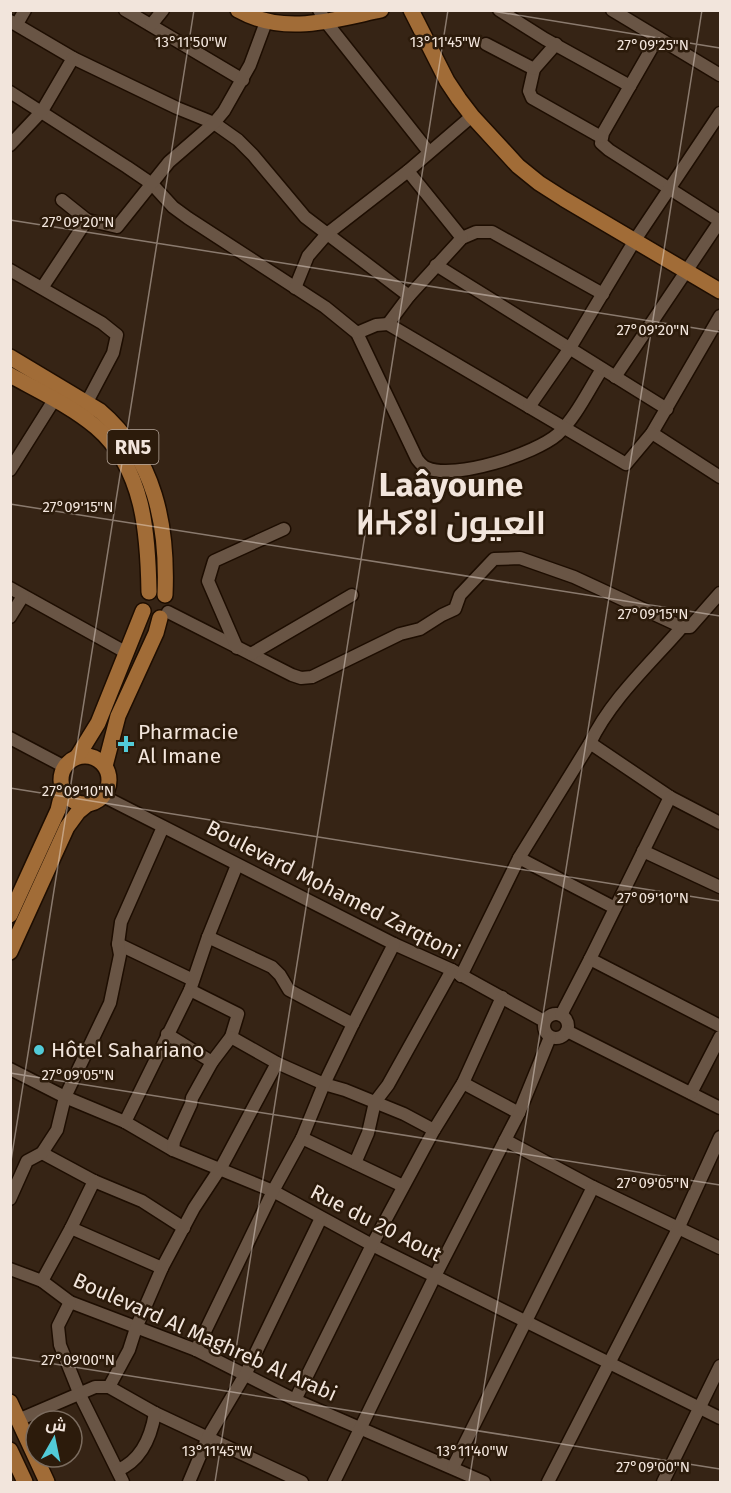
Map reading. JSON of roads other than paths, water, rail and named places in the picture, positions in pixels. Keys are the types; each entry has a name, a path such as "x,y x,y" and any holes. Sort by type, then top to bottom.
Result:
{"main road":[{"path":"238,10 266,22 291,26 322,16 381,10"},
{"path":"411,10 447,81 472,116 518,166 538,183 720,291"},
{"name":"RN5","path":"10,357 87,402 123,433 147,471 162,528 166,573 165,595 170,603 118,716 105,766 109,781 103,795"},
{"name":"RN5","path":"10,375 97,428 117,449 138,491 145,528 149,592 143,598 143,611 128,653 98,723 62,774 63,789 58,810 10,915"},
{"path":"149,592 158,591 165,595"},
{"path":"143,611 152,619 164,615"},
{"path":"71,762 92,757 105,766"},
{"path":"63,789 73,801 89,803 97,801 103,795"},
{"path":"10,952 68,827 78,812 89,803"},
{"path":"10,1402 47,1482"},
{"path":"10,1450 25,1482"}],"street":[{"path":"25,10 14,22 73,58 177,108 214,123 238,140 304,217 409,296"},
{"path":"125,10 243,80"},
{"path":"151,25 163,10"},
{"path":"499,10 630,86"},
{"path":"612,10 720,75"},
{"path":"322,16 429,152"},
{"path":"62,200 87,220 117,227 169,162 214,123 229,103 243,80 266,22"},
{"path":"615,377 720,221 601,143 602,137 657,39"},
{"path":"486,44 534,69"},
{"path":"556,44 534,69 529,91 532,98 602,137"},
{"path":"10,145 42,111 73,58"},
{"path":"10,92 152,184 173,207 188,218 326,307 357,333 417,459 427,468 451,472 494,464 550,441 564,427 602,369"},
{"path":"529,407 570,348 635,240 720,113"},
{"path":"295,288 308,256 327,234 408,171 472,116"},
{"path":"408,171 462,238"},
{"path":"42,288 87,220"},
{"path":"388,324 436,265 462,238 476,232 492,232 603,294"},
{"path":"436,265 667,409"},
{"path":"10,270 117,334 113,353 87,402"},
{"path":"357,333 380,324 388,324 626,464 652,433 720,316"},
{"path":"10,471 54,400"},
{"path":"652,433 720,477"},
{"path":"237,648 208,581 211,567 214,561 284,529"},
{"path":"164,615 301,678 312,677 400,634 420,628 454,609 460,595 494,559 520,558 574,577 682,627 690,627 720,593"},
{"path":"10,588 128,653"},
{"path":"251,654 352,595"},
{"path":"10,617 23,596"},
{"path":"355,1163 368,1133 375,1102 388,1086 457,973 519,858 590,743 599,724 615,702 682,627"},
{"path":"10,738 71,762"},
{"path":"590,743 670,797 720,823"},
{"name":"Boulevard Mohamed Zarqtoni","path":"103,795 394,944 457,973 544,1021"},
{"path":"561,1015 670,797"},
{"path":"10,1199 27,1161 42,1153 57,1130 65,1096 110,1003 120,955 118,944 121,922 163,827"},
{"path":"644,851 720,887"},
{"path":"519,858 615,908"},
{"path":"125,1122 192,985 207,937 237,865"},
{"path":"207,937 272,967 289,990 353,1024"},
{"path":"118,944 192,985 238,1014 231,1037 212,1062 192,1098 172,1150"},
{"path":"196,1350 273,1191 302,1138 324,1084 394,944"},
{"path":"590,959 720,1026"},
{"path":"295,1400 403,1186 463,1083 502,997"},
{"path":"551,1014 561,1015 567,1022 567,1031 560,1037 550,1037 544,1030 544,1021 551,1014"},
{"path":"567,1031 720,1108"},
{"path":"167,1034 212,1062"},
{"path":"231,1037 277,1063 324,1084 404,1114 434,1130"},
{"path":"334,1482 435,1276 519,1113 550,1037"},
{"path":"691,1093 720,1037"},
{"path":"109,1387 129,1350 162,1268 277,1063"},
{"name":"Rue du 20 Aout","path":"10,1069 125,1122 172,1150 273,1191 372,1245 720,1418"},
{"path":"463,1083 519,1113"},
{"path":"548,1482 678,1229 720,1137"},
{"path":"302,1138 403,1186"},
{"path":"505,1140 678,1229 720,1248"},
{"path":"42,1153 94,1181 142,1201 184,1228"},
{"path":"42,1281 94,1181"},
{"path":"453,1467 593,1186"},
{"path":"189,1482 208,1437 246,1373 321,1218"},
{"path":"71,1228 162,1268"},
{"name":"Boulevard Al Maghreb Al Arabi","path":"10,1269 42,1281 70,1302 196,1350 246,1373 295,1400 453,1467 479,1481"},
{"path":"70,1302 60,1320 57,1335 80,1395 123,1482"},
{"path":"663,1482 701,1409 720,1366"},
{"path":"18,1420 95,1387 109,1387 155,1413 302,1482"},
{"path":"118,1470 133,1462 144,1446 152,1433 155,1413"}],"place":[{"name":"Pharmacie Al Imane","path":"126,744"},
{"name":"Hôtel Sahariano","path":"39,1050"}],"district":[{"name":"Laâyoune ⵍⵄⵢⵓⵏ العيون","path":"451,503"}]}
